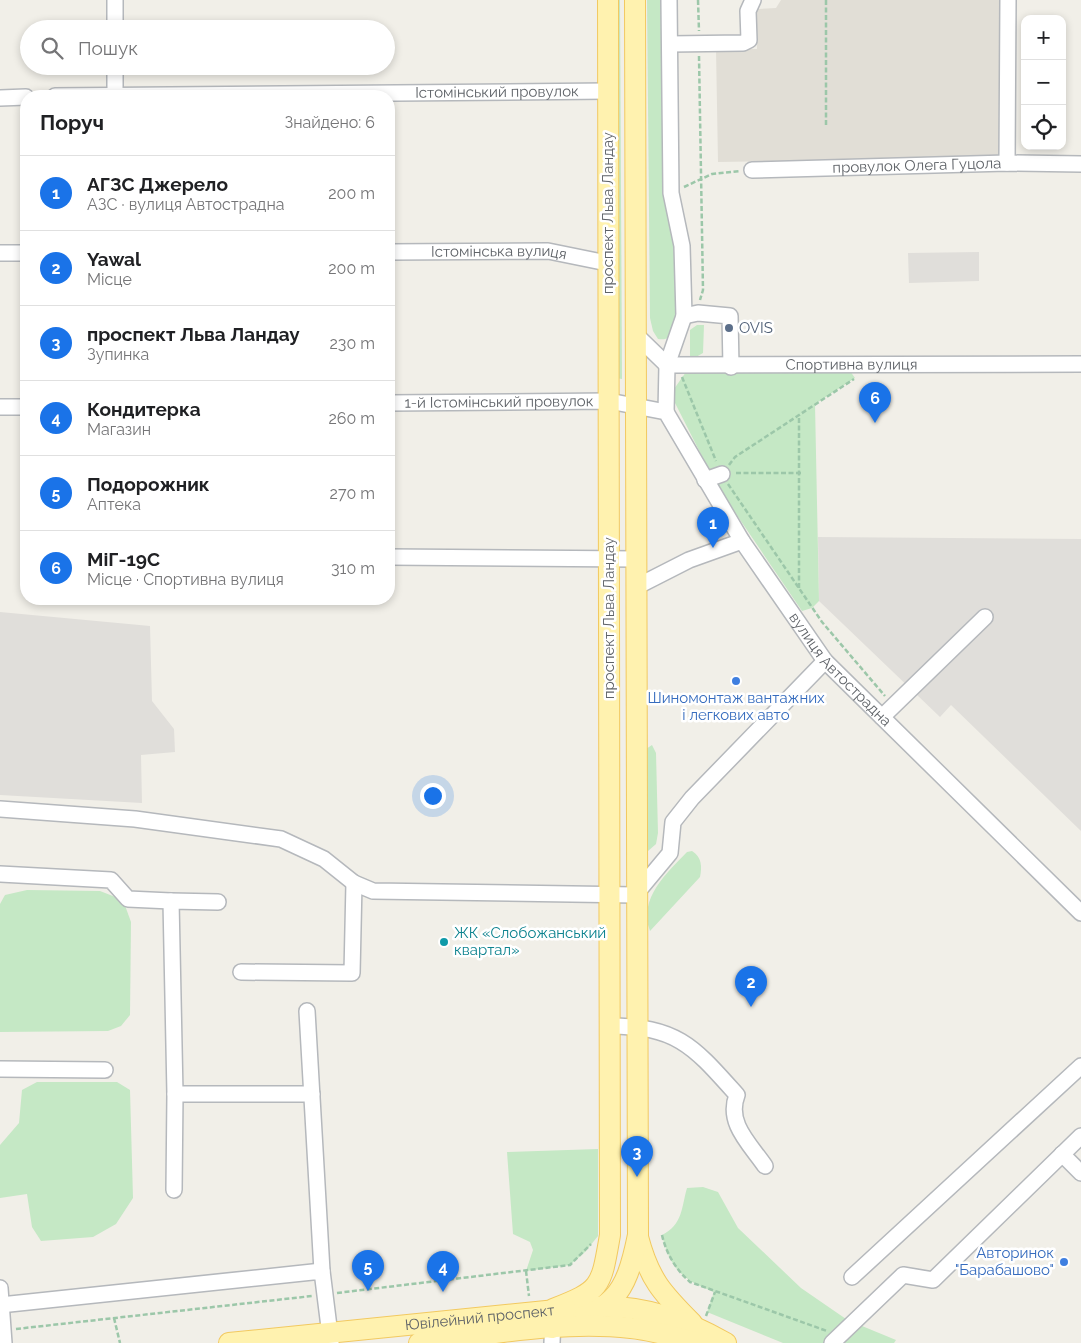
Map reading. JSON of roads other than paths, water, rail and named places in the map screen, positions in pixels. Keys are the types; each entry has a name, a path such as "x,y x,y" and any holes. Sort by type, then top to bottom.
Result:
{"main road":[{"name":"проспект Льва Ландау","path":"602,1238 609,1026 608,0"},
{"name":"проспект Льва Ландау","path":"635,0 635,334 637,405 635,895 638,1235"},
{"path":"605,1307 625,1283 638,1235"},
{"path":"638,1235 650,1274 663,1294 700,1329"},
{"path":"602,1238 639,1309 650,1321 667,1334"},
{"path":"552,1327 594,1289 603,1272 602,1238"},
{"name":"Ювілейний проспект","path":"419,1343 552,1327 605,1307 639,1309 700,1329 726,1343"},
{"name":"Ювілейний проспект","path":"229,1343 552,1327 606,1326 667,1334 700,1329"}],"street":[{"path":"115,0 115,20"},
{"path":"637,405 666,412 667,365 691,315 682,246 671,193 669,0"},
{"path":"670,44 743,43 749,40 748,11 753,0"},
{"path":"1007,163 1008,0"},
{"path":"115,75 115,90"},
{"name":"Істомінський провулок","path":"395,94 608,92"},
{"path":"0,98 20,97"},
{"name":"провулок Олега Гуцола","path":"752,170 1007,163 1081,164"},
{"name":"Істомінська вулиця","path":"395,252 548,251 607,263"},
{"path":"0,253 20,253"},
{"path":"691,315 730,316 732,367"},
{"path":"635,334 667,365"},
{"name":"Спортивна вулиця","path":"667,365 732,367 1081,364"},
{"name":"1-й Істомінський провулок","path":"395,403 609,401 637,405"},
{"path":"0,407 20,407"},
{"name":"вулиця Автострадна","path":"666,412 742,541 825,661 1081,913"},
{"path":"705,480 722,474"},
{"path":"636,587 689,560 742,541"},
{"path":"395,557 636,559"},
{"path":"882,717 985,617"},
{"path":"0,809 135,819 281,839 324,860 354,883 366,889 380,892 635,895 670,853 673,822 692,798 825,661"},
{"path":"0,874 110,880 128,899 218,902"},
{"path":"241,972 352,972 354,883"},
{"path":"171,901 175,1094 174,1190"},
{"path":"307,1011 322,1271 330,1338"},
{"path":"609,1026 636,1026 679,1038 704,1058 737,1095 732,1107 734,1118 765,1166"},
{"path":"852,1277 1081,1066"},
{"path":"0,1069 105,1070"},
{"path":"175,1094 312,1094"},
{"path":"836,1339 903,1275 932,1280 1081,1136"},
{"path":"1062,1154 1081,1173"},
{"path":"1,1305 322,1271"},
{"path":"0,1288 4,1337"}],"place":[{"name":"OVIS","path":"729,328"},
{"name":"МіГ-19С","path":"875,423"},
{"name":"АГЗС Джерело","path":"713,548"},
{"name":"Шиномонтаж вантажних і легкових авто","path":"736,681"},
{"name":"ЖК «Слобожанський квартал»","path":"444,942"},
{"name":"Yawal","path":"751,1007"},
{"name":"проспект Льва Ландау","path":"637,1177"},
{"name":"Авторинок \"Барабашово\"","path":"1064,1262"},
{"name":"Подорожник","path":"368,1291"},
{"name":"Кондитерка","path":"443,1292"}]}
